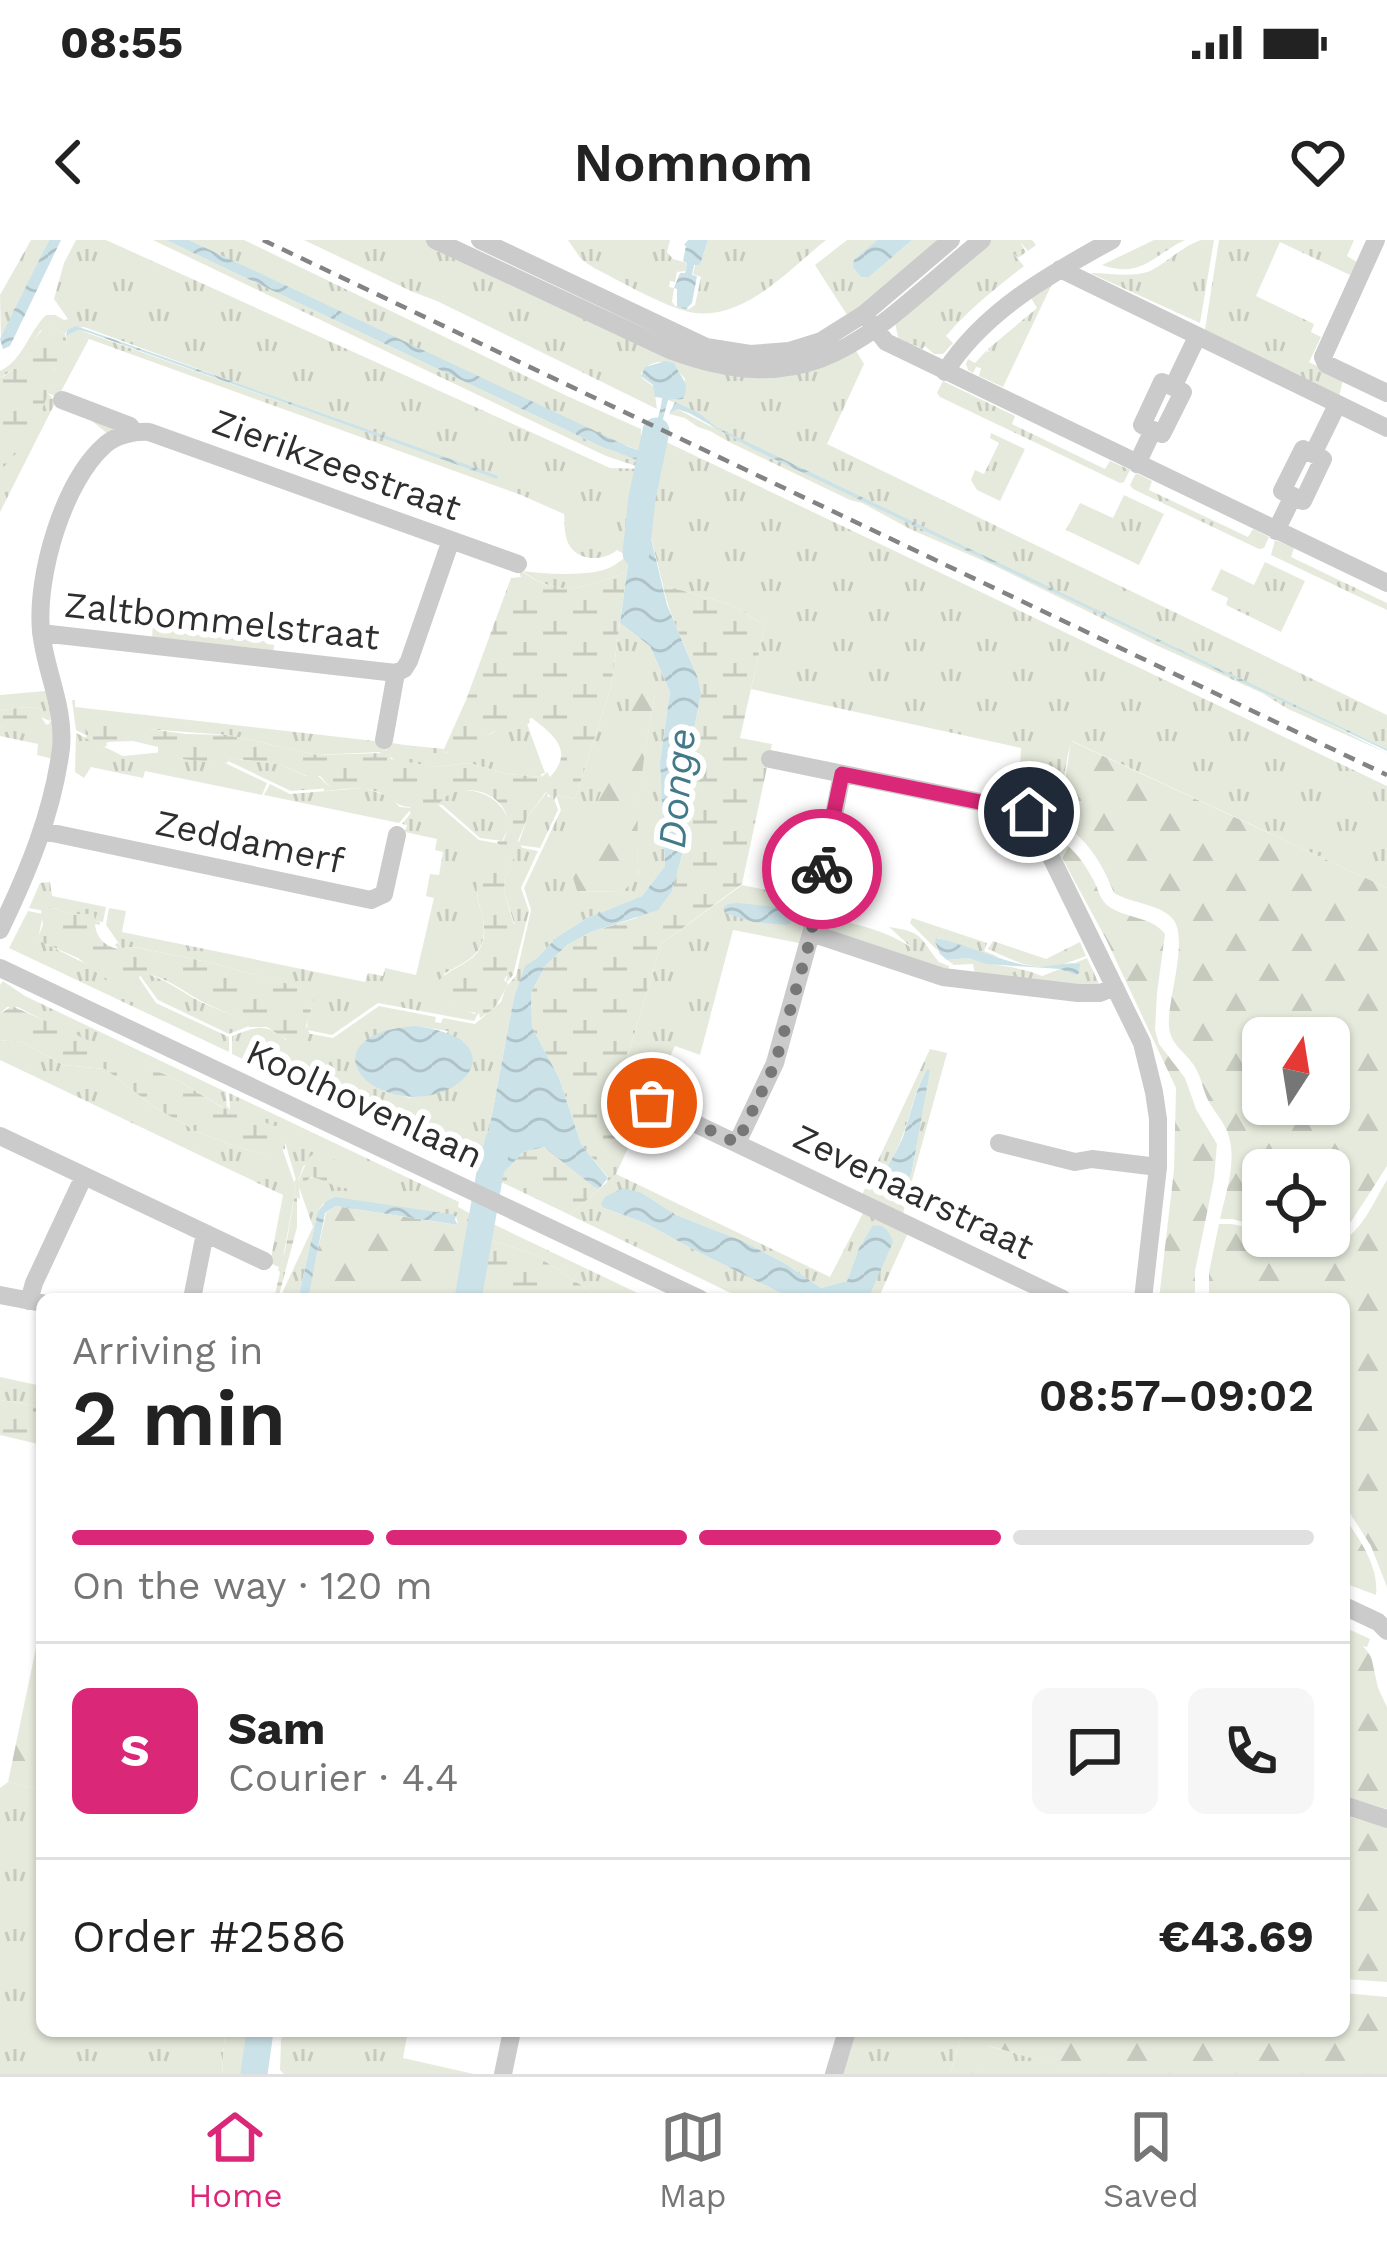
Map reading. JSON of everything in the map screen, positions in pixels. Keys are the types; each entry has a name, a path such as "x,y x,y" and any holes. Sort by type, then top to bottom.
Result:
{"street":[{"path":"435,240 670,350 727,368 754,370 795,367 828,357 982,240"},
{"path":"480,240 706,346 750,354 789,351 870,322 951,240"},
{"path":"945,372 957,353 999,312 1112,240"},
{"path":"1376,240 1323,357 1326,364 1387,392"},
{"path":"1060,269 1387,428"},
{"path":"870,322 886,342 945,372 1387,584"},
{"path":"1136,464 1153,430 1142,424 1162,382 1173,387 1197,338"},
{"name":"Zierikzeestraat","path":"62,400 134,431 148,432 518,564"},
{"path":"1276,531 1293,496 1282,491 1303,449 1313,454 1337,405"},
{"path":"0,930 43,831 58,767 61,715 41,633 46,560 79,477 107,442 134,431"},
{"name":"Zaltbommelstraat","path":"41,633 396,673 409,661 451,540"},
{"name":"Zaltbommelstraat","path":"384,740 396,673"},
{"path":"770,759 1029,812 1142,1043 1154,1091 1158,1167 1144,1293"},
{"name":"Zevenaarstraat","path":"737,1143 775,1064 811,933 842,774"},
{"name":"Zeddamerf","path":"43,831 371,900 384,894 397,835"},
{"path":"811,933 943,976 1078,993 1115,987"},
{"name":"Koolhovenlaan","path":"0,968 688,1293"},
{"name":"Zevenaarstraat","path":"652,1103 1050,1293"},
{"path":"0,1136 264,1261"},
{"path":"999,1143 1075,1162 1092,1159 1158,1167"},
{"path":"0,1295 36,1302 34,1283 84,1176"},
{"path":"193,1293 206,1233"},
{"path":"1350,1609 1384,1626"},
{"path":"1350,1807 1387,1819"},
{"path":"503,2074 511,2037"},
{"path":"835,2074 845,2037"}],"green space":[{"path":"31,240 49,240 1,340 0,295"},
{"path":"76,240 106,240 610,468 645,469 606,456 153,240 166,240 655,468 658,438 1387,786 1387,888 1072,741 1053,835 1018,803 1021,748 751,689 765,626 732,605 663,585 647,522 634,520 627,571 586,586 562,588 522,571 592,572 628,556 617,550 602,557 579,555 569,544 564,514 521,495 89,339 58,397 47,393 65,353 66,336 79,330 497,478 84,327 65,334 53,327 40,331 17,367 0,378 0,371 14,360 46,315 68,319 54,299"},
{"path":"189,240 244,240 641,429 641,445 651,444 639,450 605,438"},
{"path":"304,240 431,240 679,358 855,349 864,364 827,444 1387,715 1387,749 1277,697 1387,753 669,414 677,409 714,428 699,413 668,400 679,399 685,379 669,365 658,362 641,373 654,387 661,411"},
{"path":"568,240 670,240 667,252 687,263 685,271 677,272 675,282 670,281 672,302 689,309 695,305 701,277 693,274 695,265 700,265 708,240 826,240 759,294 720,312 700,313 679,309 657,300 594,268"},
{"path":"847,240 877,240 854,261 861,277 868,278 912,240 943,240 849,318 815,265"},
{"path":"988,240 1032,240 1036,245 1028,251 1020,242 1026,252 1018,258 1009,249 1024,266 955,326 946,336 953,343 943,354 899,341 895,323"},
{"path":"1154,240 1185,240 1137,267 1102,265"},
{"path":"1201,240 1214,240 1200,323 1090,273 1143,273"},
{"path":"1219,240 1354,240 1347,256 1357,262 1350,275 1280,242 1256,296 1314,324 1311,332 1321,337 1309,362 1343,379 1338,402 1204,336"},
{"path":"1052,284 1003,387 979,376 981,368 973,373 968,370 968,359 975,363 989,352 1037,308 1031,298"},
{"path":"46,327 65,334 69,352 54,369 47,393 53,398 47,397 34,429 0,471 0,378 15,368"},
{"path":"943,381 1015,416 1012,424 1105,469 1110,461 1130,470 1124,482 940,397 937,393"},
{"path":"47,396 118,428 108,434 87,417 54,405 0,512 0,471 27,436"},
{"path":"991,433 1025,449 1000,501 977,490 971,480 975,470 984,474 999,443 990,438"},
{"path":"1136,473 1152,481 1149,490 1248,537 1253,529 1269,537 1264,548 1133,489 1130,485"},
{"path":"1124,495 1164,514 1139,565 1066,530 1080,503 1113,518"},
{"path":"1275,540 1294,548 1291,557 1387,603 1387,610 1271,555"},
{"path":"1265,562 1305,581 1281,632 1226,605 1228,598 1211,590 1221,569 1254,585"},
{"path":"521,571 549,585 574,588 627,571 611,687 575,799 557,795 554,800 546,792 528,816 518,841 522,848 505,878 516,932 504,980 508,984 495,1007 480,1018 479,1013 446,1000 438,981 473,957 482,944 478,877 508,827 500,803 464,790 451,794 442,805 421,807 410,814 410,807 375,791 324,791 330,787 320,776 307,776 279,764 180,759 133,741 108,742 104,747 85,738 89,721 228,735 317,755 383,753 384,746 391,759 437,767 469,763 508,774 542,777 547,772 550,777 561,751 554,737 532,718 530,723 506,726 447,752 405,748 444,749 511,578 521,577"},
{"path":"663,585 732,605 765,626 740,738 772,744 742,884 661,944 626,1062 648,1105 616,1174 607,1182 608,1177 581,1144 559,1078 532,1027 531,992 546,965 567,945 636,918 672,891 686,821 681,797 701,693"},
{"path":"153,623 275,638 273,653 152,639"},
{"path":"620,623 650,646 670,692 660,762 665,866 642,896 587,918 557,937 525,967 514,997 482,1168 475,1169 232,1054 232,1036 254,1029 266,1028 286,1040 306,1033 333,1038 379,1006 436,1017 435,1022 443,1018 475,1024 501,1002 516,976 531,910 524,888 561,810 556,795 575,799 611,687","holes":["655,694 638,808 639,877 621,892 577,891 572,875","417,1026 448,1031 411,1098 383,1091"]},
{"path":"645,681 655,694 639,808 639,878 621,892 577,891 572,875 639,683"},
{"path":"46,683 55,723 53,759 37,755 38,744 0,736 0,727 26,733 54,722 40,709 0,710 0,695 45,691"},
{"path":"72,700 75,707 383,742 384,754 317,755 228,735 145,729 89,732 88,736 76,730"},
{"path":"40,709 50,721 41,717 46,724 25,734 0,727 0,710"},
{"path":"526,721 545,773 542,777 469,763 437,767 398,762 387,755 386,742 446,753 508,722"},
{"path":"76,733 123,756 164,752 180,759 223,762 267,783 262,795 145,771 143,778 91,767 84,778 75,772"},
{"path":"1071,741 1387,888 1387,1166 1351,1222 1350,1149 1242,1149 1242,1222 1220,1219 1230,1174 1230,1140 1196,1068 1175,1043 1169,1026 1177,927 1160,910 1114,893 1077,835 1059,821"},
{"path":"228,761 317,775 331,788 291,791"},
{"path":"270,784 290,794 364,788 388,796 400,807 412,808 399,823 264,795"},
{"path":"457,790 475,791 497,802 510,825 502,841 480,838 439,802"},
{"path":"547,792 558,810 540,848 518,845 528,816"},
{"path":"436,803 479,840 501,844 477,886 484,928 481,946 444,974 450,1003 479,1012 474,1021 378,1003 332,1035 307,1030 312,1008 302,988 208,962 122,948 106,925 109,908 126,911 122,932 365,982 368,973 383,976 385,968 416,975 434,898 426,896 430,874 439,875 443,852 435,850 437,839 405,832 407,825 402,824 415,808"},
{"path":"1049,834 1080,859 1107,905 1165,934 1155,1030 1217,1144 1195,1293 1160,1293 1174,1170 1176,1088 1106,939"},
{"path":"518,847 538,851 521,888 529,911 513,975 506,983 514,923 505,878"},
{"path":"50,882 52,896 106,907 103,922 95,921 93,914 29,908 40,883"},
{"path":"742,885 809,899 799,943 733,930 700,1055 675,1046 648,1105 626,1062 661,944"},
{"path":"50,907 71,914 94,914 100,922 95,924 99,937 113,948 118,949 118,943 122,948 208,962 303,988 314,1000 306,1026 310,1034 295,1045 267,1027 248,1027 251,1025 240,1018 150,975 141,974 118,986 107,981 78,958 37,940 43,925 41,911"},
{"path":"28,911 43,914 38,940 88,965 137,975 156,1003 229,1037 229,1052 9,948"},
{"path":"912,918 987,943 984,951 999,957 938,938 938,951 910,923"},
{"path":"827,919 871,929 912,948 889,927 909,931 949,966 948,971 825,929"},
{"path":"993,941 1046,959 1080,942 1086,956 1036,966 988,949"},
{"path":"968,958 1042,976 1060,969 1077,975 1075,963 1087,958 1100,986 975,974 973,964 954,965 947,960"},
{"path":"139,974 252,1025 229,1034 158,1000"},
{"path":"3,981 25,996 226,1092 227,1110 177,1080 18,1007 7,1007 0,1014"},
{"path":"12,1006 177,1080 223,1108 281,1128 285,1149 262,1154 229,1144 156,1108 105,1069 63,1065 23,1042 0,1040 0,1014"},
{"path":"0,1040 23,1042 63,1065 105,1069 156,1108 229,1144 262,1154 282,1148 296,1188 281,1268 270,1263 283,1195 0,1060"},
{"path":"930,1049 947,1053 902,1217 861,1197","holes":["927,1069 912,1172 878,1183 900,1143"]},
{"path":"229,1093 459,1202 458,1207 473,1215 458,1225 456,1216 323,1204 299,1293 283,1293 313,1227 299,1187 315,1178 334,1185 304,1165 297,1183 281,1129 230,1111"},
{"path":"544,1147 599,1189 570,1215 497,1180 523,1152"},
{"path":"317,1152 338,1161 353,1172 354,1183 348,1189 311,1177 299,1187 297,1227 280,1293 275,1293 294,1182"},
{"path":"616,1174 830,1277 864,1211 908,1233 881,1293 870,1293 876,1278 872,1226 847,1281 821,1288 743,1241 676,1215 642,1193 604,1208 645,1223 781,1293 731,1293 570,1215"},
{"path":"1387,1180 1387,1587 1371,1546 1350,1513 1350,1293 1209,1293 1219,1224 1242,1226 1242,1257 1350,1257 1353,1232"},
{"path":"336,1206 457,1225 473,1215 491,1223 474,1293 308,1293 326,1213"},
{"path":"491,1223 637,1293 593,1293 534,1254 487,1239"},
{"path":"487,1239 534,1254 593,1293 474,1293"},
{"path":"0,1377 36,1385 36,1406 0,1400"},
{"path":"0,1400 36,1406 36,1444 0,1435"},
{"path":"1350,1526 1371,1564 1376,1595 1350,1585"},
{"path":"1350,1630 1370,1639 1363,1646 1371,1656 1387,1707 1387,1809 1350,1798"},
{"path":"36,1648 36,1789 8,1782"},
{"path":"8,1782 36,1789 36,2037 225,2037 222,2074 0,2074 0,1788"},
{"path":"1350,1817 1387,1828 1387,1982 1350,1979"},
{"path":"1350,1994 1387,1997 1387,2074 1091,2074 989,2046 980,2074 950,2074 961,2037 1350,2037"},
{"path":"225,2037 264,2037 259,2074 222,2074"},
{"path":"407,2037 403,2058 474,2074 284,2074 280,2070 281,2039"},
{"path":"852,2037 961,2037 950,2074 841,2074"},
{"path":"988,2046 1093,2074 980,2074"}],"water":[{"path":"49,240 61,240 10,346 3,349 0,339"},
{"path":"166,240 189,240 642,451 649,447 662,398 655,397 653,385 641,376 645,367 674,363 685,393 683,399 668,400 654,469"},
{"path":"688,240 708,240 700,265 694,265 692,275 697,276 692,303 686,309 677,307 674,288 680,273 685,273"},
{"path":"877,240 912,240 868,278 861,277 854,260"},
{"path":"76,326 497,479 90,333 79,330 66,336"},
{"path":"675,402 716,427 1387,751 755,450 689,413 677,409 669,414"},
{"path":"634,520 647,522 667,605 701,693 681,797 686,821 682,855 672,891 658,910 567,945 546,965 531,992 532,1027 559,1078 581,1144 608,1178 599,1189 544,1147 523,1152 497,1180 482,1168 514,997 525,966 587,918 642,896 665,866 660,762 670,692 650,646 620,623"},
{"path":"728,904 793,909 797,918 787,925 725,913"},
{"path":"936,938 1031,966 1080,964 1079,973 968,958 947,960"},
{"path":"417,1026 451,1035 469,1048 473,1062 466,1077 428,1096 403,1096 376,1087 362,1076 355,1063 363,1043 382,1032"},
{"path":"927,1069 912,1171 895,1199 880,1194 878,1182 903,1137"},
{"path":"623,1188 642,1193 676,1215 743,1241 821,1288 847,1281 872,1226 886,1229 893,1242 871,1293 781,1293 645,1223 604,1208 605,1197"},
{"path":"335,1197 456,1215 458,1225 336,1206 325,1213 309,1293 299,1293 318,1211"}],"waterway":[{"name":"Donge","path":"636,553 656,431"},
{"name":"Donge","path":"469,1293 499,1140"},
{"name":"Donge","path":"254,2074 259,2037"}],"railway":[{"path":"263,240 1387,775"}],"way so far":[{"path":"652,1103 737,1143 775,1064 810,940 822,869"}],"route":[{"path":"822,869 842,774 1029,812"}]}
